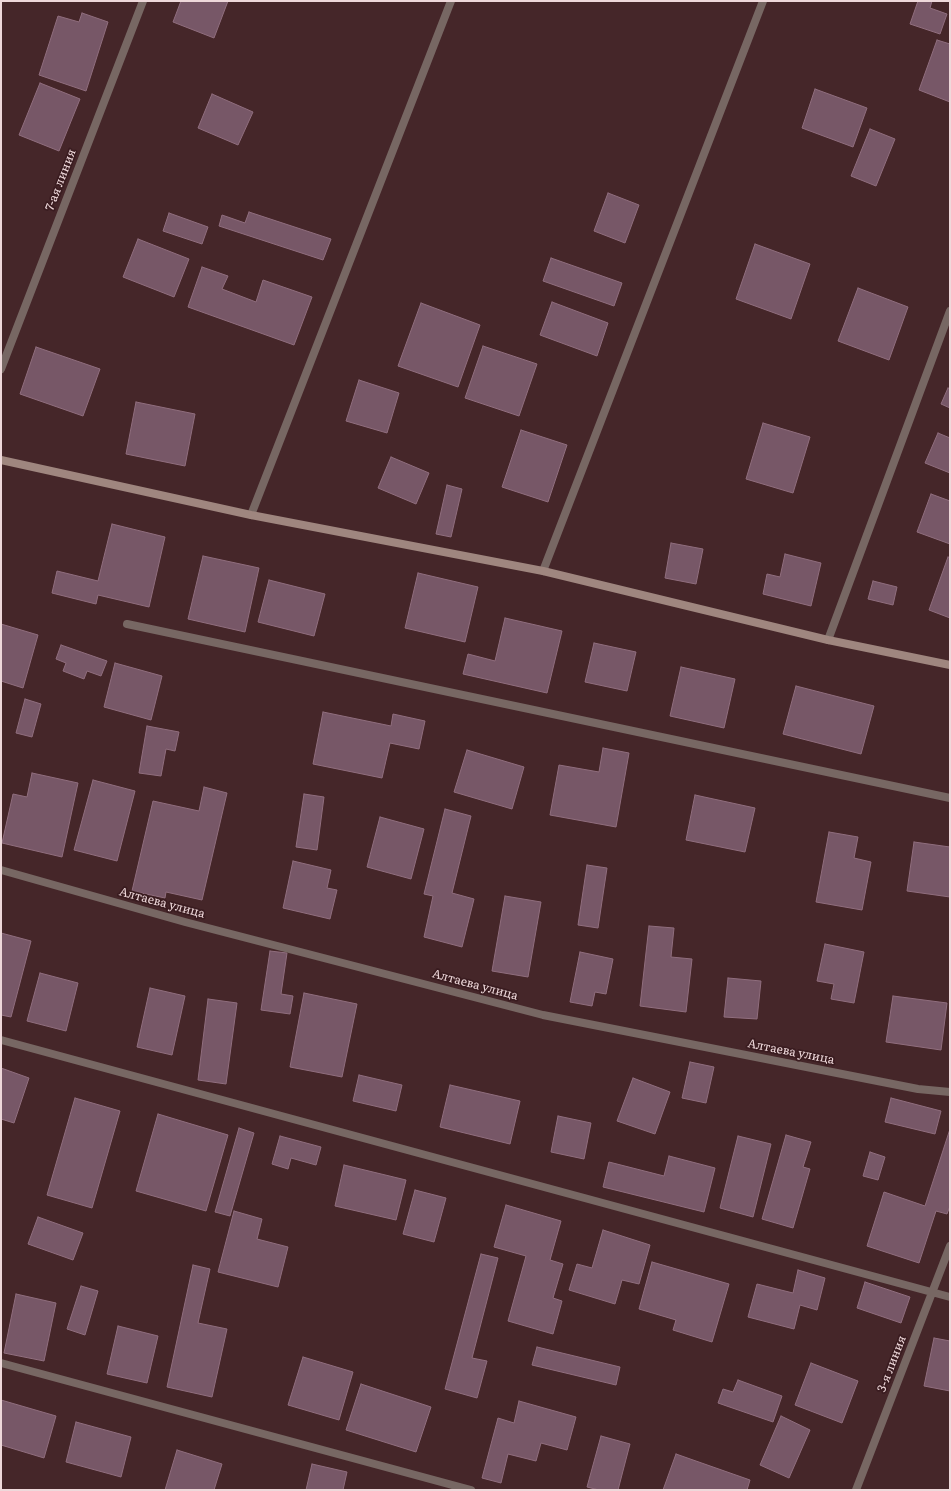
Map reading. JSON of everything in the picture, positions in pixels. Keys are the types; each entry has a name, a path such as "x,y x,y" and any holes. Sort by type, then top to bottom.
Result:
{"street":[{"name":"7-ая линия","path":"1,369 143,1"},
{"path":"251,515 452,1"},
{"path":"544,571 763,1"},
{"path":"828,640 950,311"},
{"path":"1,460 251,515 544,571 828,640 950,665"},
{"path":"127,624 950,798"},
{"name":"Алтаева улица","path":"1,870 185,922 543,1015 918,1089 950,1092"},
{"path":"1,1040 950,1297"},
{"name":"3-я линия","path":"856,1490 950,1246"},
{"path":"1,1362 471,1490"}],"building":[{"path":"181,1 228,1 214,38 173,22"},
{"path":"918,1 932,1 930,8 947,14 940,34 910,24"},
{"path":"82,13 108,22 86,91 39,75 58,16 79,22"},
{"path":"937,40 950,44 950,102 919,90"},
{"path":"40,83 80,99 59,151 19,135"},
{"path":"815,89 867,108 853,147 802,128"},
{"path":"212,94 253,112 238,145 198,128"},
{"path":"870,129 895,139 876,186 851,176"},
{"path":"608,193 639,205 625,243 594,231"},
{"path":"249,212 331,239 323,260 219,226 222,215 245,223"},
{"path":"169,213 208,227 202,244 163,231"},
{"path":"138,239 189,259 174,297 123,277"},
{"path":"755,244 810,264 791,319 736,299"},
{"path":"551,258 622,283 614,306 543,281"},
{"path":"202,267 228,276 222,289 256,302 263,280 312,297 294,345 188,307"},
{"path":"858,288 908,307 889,360 838,341"},
{"path":"552,302 608,323 597,356 540,335"},
{"path":"421,303 480,325 458,387 398,366"},
{"path":"483,346 537,364 519,416 465,398"},
{"path":"36,347 100,369 83,416 20,394"},
{"path":"359,380 399,393 387,433 346,421"},
{"path":"948,388 950,389 950,408 941,404"},
{"path":"136,402 195,414 185,466 126,454"},
{"path":"763,423 810,437 793,493 746,479"},
{"path":"521,430 567,445 548,502 502,487"},
{"path":"938,433 950,438 950,473 925,463"},
{"path":"391,457 429,473 416,504 378,488"},
{"path":"447,485 462,489 451,537 436,534"},
{"path":"931,494 950,501 950,544 917,532"},
{"path":"112,524 165,537 149,607 98,595 96,604 52,593 57,571 98,581"},
{"path":"671,543 703,549 696,584 665,578"},
{"path":"785,554 821,563 811,606 763,594 767,574 780,577"},
{"path":"203,556 259,568 245,632 188,619"},
{"path":"948,557 950,558 950,618 929,610"},
{"path":"418,573 478,587 465,642 405,628"},
{"path":"269,580 325,594 314,636 258,622"},
{"path":"873,581 897,587 893,605 868,599"},
{"path":"505,618 562,631 547,693 463,674 468,654 495,661"},
{"path":"1,624 38,635 23,688 1,681"},
{"path":"594,643 636,652 627,691 585,682"},
{"path":"61,645 107,661 101,676 87,671 84,679 63,671 66,663 56,659"},
{"path":"115,663 162,676 151,720 104,707"},
{"path":"681,667 735,679 724,728 670,716"},
{"path":"796,686 874,706 861,754 783,734"},
{"path":"25,699 41,704 32,737 16,733"},
{"path":"323,712 391,726 393,714 425,721 419,749 390,743 382,778 313,764"},
{"path":"147,726 179,732 175,751 166,749 161,776 139,773"},
{"path":"603,748 629,753 616,827 550,815 559,765 599,772"},
{"path":"467,750 524,767 512,809 454,792"},
{"path":"32,773 78,783 62,857 2,843 13,794 27,797"},
{"path":"93,780 135,791 117,861 74,850"},
{"path":"204,787 227,793 202,900 166,892 165,898 132,891 153,801 199,811"},
{"path":"304,794 324,797 317,850 296,847"},
{"path":"695,795 755,808 745,852 686,840"},
{"path":"445,809 471,816 452,893 474,899 462,947 424,937 433,896 424,894"},
{"path":"380,817 424,829 411,879 367,867"},
{"path":"829,832 858,837 854,858 871,862 862,910 816,902"},
{"path":"914,842 950,847 950,897 907,891"},
{"path":"293,861 331,870 327,888 337,890 330,919 283,908"},
{"path":"587,865 607,868 598,928 578,925"},
{"path":"505,896 541,902 528,977 492,971"},
{"path":"649,926 674,928 671,957 692,959 686,1012 640,1006"},
{"path":"1,933 31,941 11,1017 1,1015"},
{"path":"825,944 864,952 854,1003 831,999 834,984 817,981"},
{"path":"270,951 287,953 281,994 293,996 290,1014 261,1010"},
{"path":"580,952 613,959 606,994 595,992 592,1006 570,1002"},
{"path":"40,973 78,983 66,1031 27,1021"},
{"path":"728,978 761,981 757,1019 724,1017"},
{"path":"150,988 185,996 172,1055 137,1047"},
{"path":"304,993 357,1004 342,1077 290,1067"},
{"path":"893,996 947,1003 941,1050 886,1042"},
{"path":"208,999 237,1003 226,1084 198,1080"},
{"path":"690,1062 714,1067 706,1103 682,1098"},
{"path":"1,1068 29,1078 14,1123 1,1119"},
{"path":"359,1075 402,1085 396,1111 353,1101"},
{"path":"633,1078 670,1092 655,1134 617,1121"},
{"path":"450,1085 520,1101 510,1144 440,1127"},
{"path":"75,1098 120,1111 92,1208 47,1195"},
{"path":"891,1098 941,1111 935,1134 885,1122"},
{"path":"158,1114 228,1135 206,1211 136,1191"},
{"path":"558,1116 591,1123 584,1159 551,1152"},
{"path":"239,1128 254,1133 230,1216 215,1212"},
{"path":"950,1129 950,1206 947,1214 936,1211 919,1263 867,1246 884,1192 925,1206"},
{"path":"786,1135 811,1142 803,1167 810,1169 793,1228 762,1219"},
{"path":"280,1136 321,1147 316,1165 291,1158 288,1169 272,1164"},
{"path":"738,1136 771,1144 753,1217 720,1208"},
{"path":"870,1152 885,1157 878,1180 863,1176"},
{"path":"669,1156 715,1168 704,1212 603,1187 609,1162 664,1176"},
{"path":"344,1165 406,1180 396,1220 335,1206"},
{"path":"415,1190 446,1198 434,1242 403,1234"},
{"path":"506,1205 561,1221 550,1260 563,1264 553,1298 562,1301 553,1334 508,1321 526,1256 494,1247"},
{"path":"234,1211 262,1219 257,1239 288,1247 278,1287 218,1272"},
{"path":"38,1217 83,1233 73,1260 28,1244"},
{"path":"603,1230 650,1245 639,1284 622,1280 615,1304 569,1290 577,1264 592,1268"},
{"path":"481,1254 498,1258 472,1358 487,1361 477,1398 445,1389"},
{"path":"652,1262 729,1284 712,1342 673,1330 676,1320 639,1309"},
{"path":"193,1265 210,1269 198,1323 227,1329 212,1397 167,1387"},
{"path":"798,1270 825,1278 817,1310 800,1305 794,1329 748,1317 757,1284 793,1293"},
{"path":"865,1282 910,1297 901,1323 857,1308"},
{"path":"81,1286 98,1291 85,1335 67,1329"},
{"path":"16,1294 56,1303 44,1361 4,1353"},
{"path":"118,1326 158,1336 147,1383 107,1374"},
{"path":"934,1338 950,1341 950,1391 924,1386"},
{"path":"537,1347 620,1367 616,1385 532,1365"},
{"path":"303,1357 353,1372 339,1420 288,1405"},
{"path":"811,1363 858,1381 842,1423 795,1405"},
{"path":"738,1380 782,1396 773,1422 718,1403 723,1389 733,1392"},
{"path":"361,1384 431,1407 416,1452 346,1430"},
{"path":"1,1400 56,1416 44,1458 1,1445"},
{"path":"519,1401 576,1417 567,1450 541,1443 536,1461 508,1454 501,1483 482,1478 498,1418 514,1423"},
{"path":"781,1416 810,1430 789,1478 760,1465"},
{"path":"76,1422 131,1437 121,1477 66,1462"},
{"path":"601,1436 630,1444 618,1490 599,1490 587,1487"},
{"path":"177,1450 222,1464 214,1490 165,1490"},
{"path":"676,1454 750,1480 747,1490 663,1490"},
{"path":"312,1464 347,1472 343,1490 306,1490"}]}
